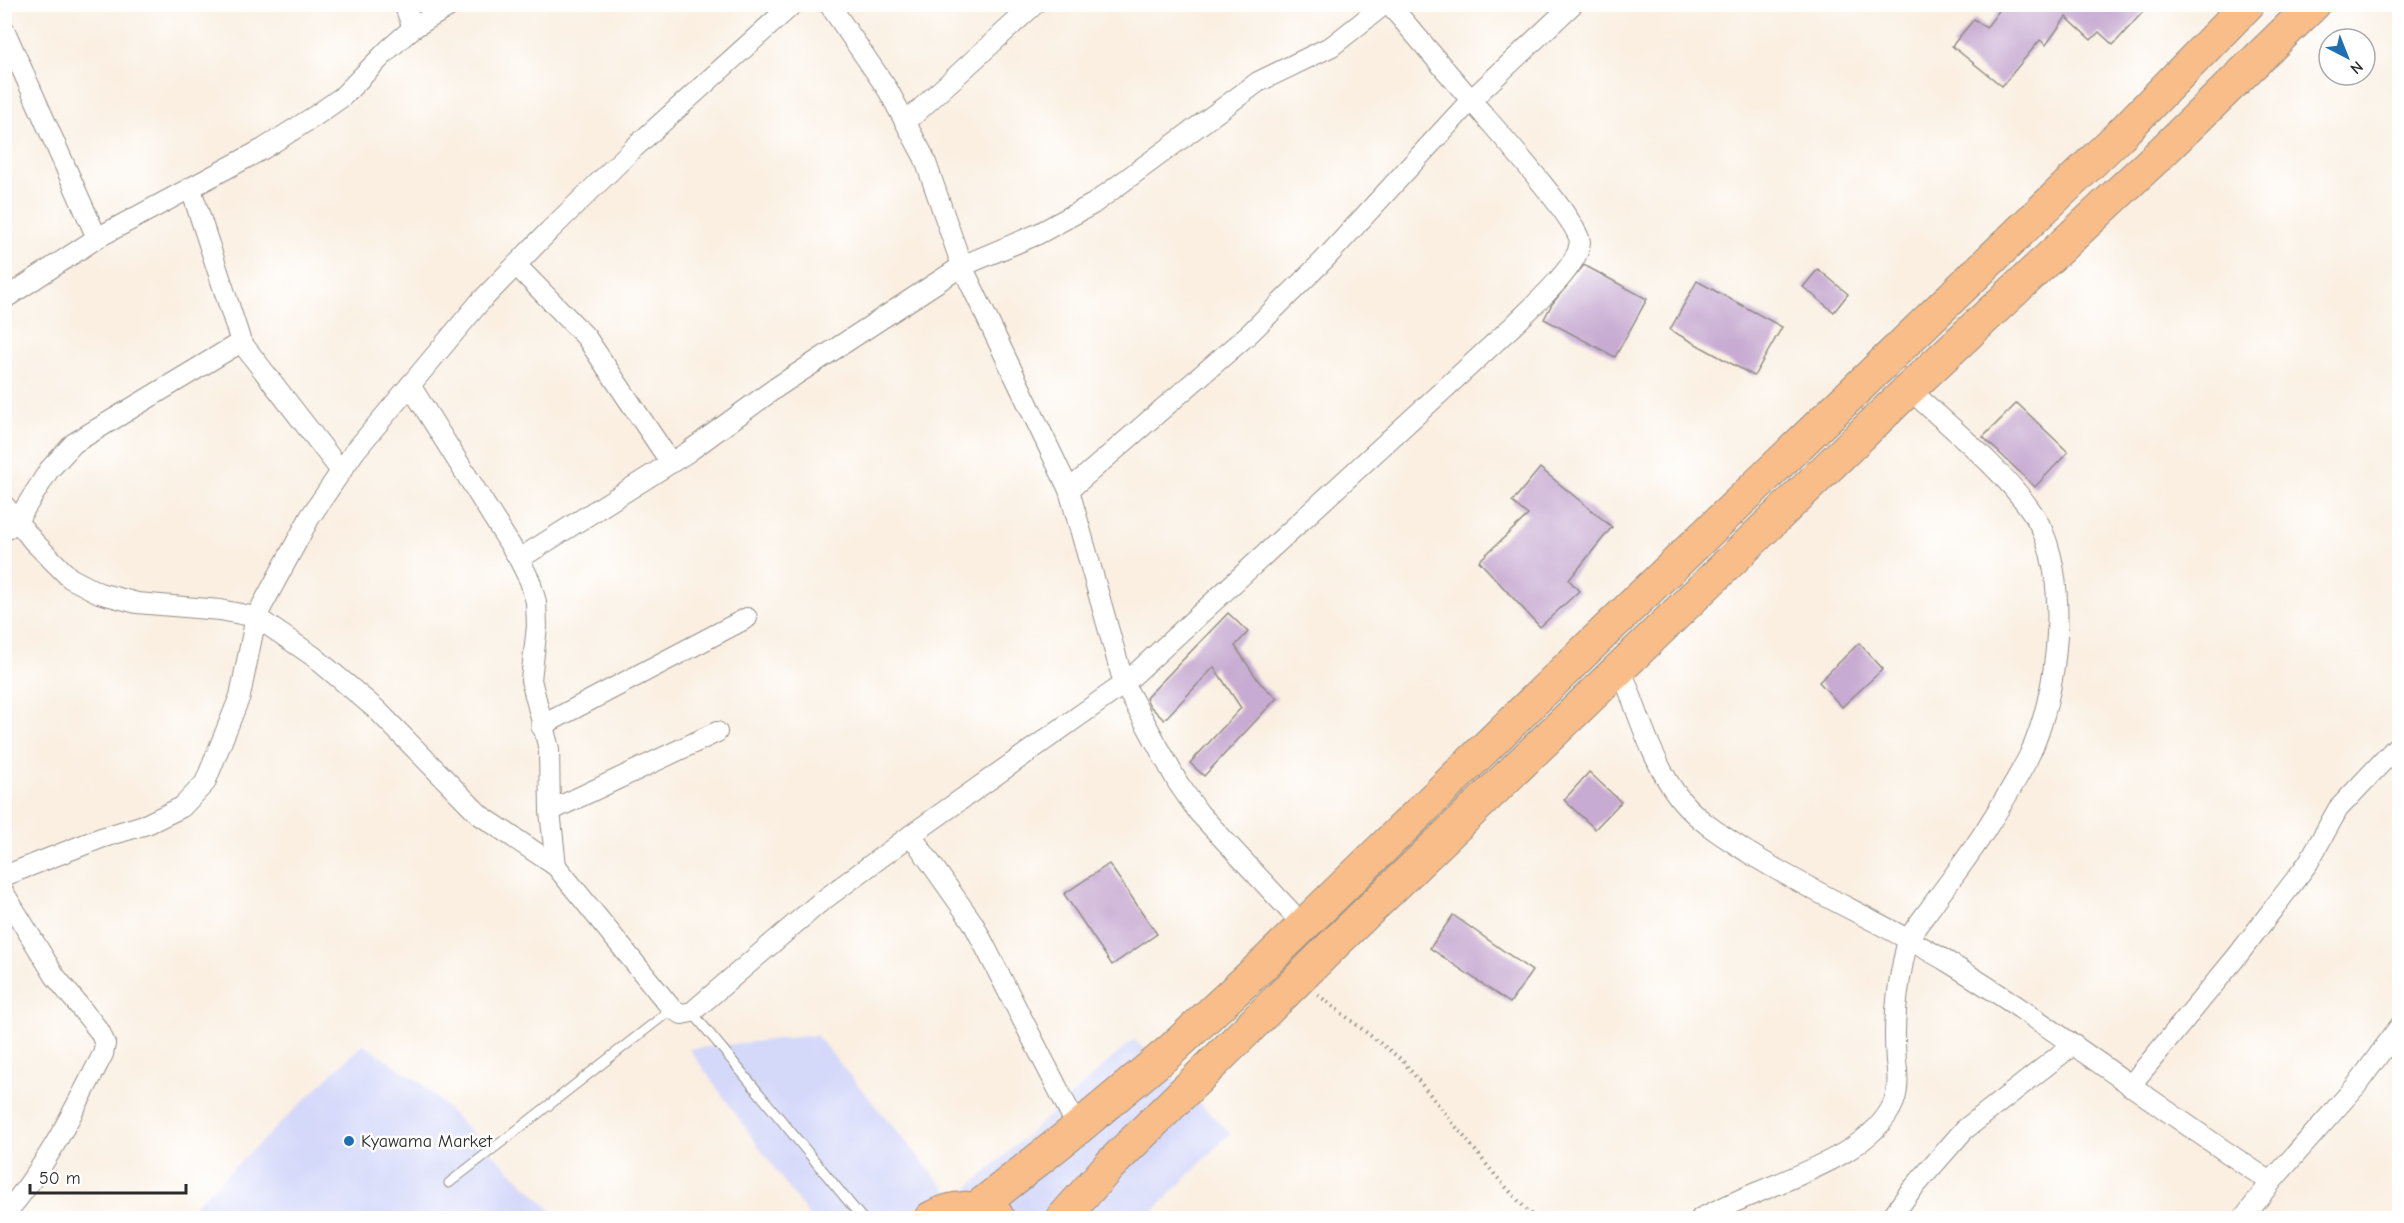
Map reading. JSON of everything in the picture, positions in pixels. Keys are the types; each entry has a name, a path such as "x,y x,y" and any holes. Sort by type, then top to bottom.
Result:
{"highway":[{"path":"931,1218 950,1209 989,1214 1078,1128 1170,1051 1304,926 1603,633 2120,135 2248,4"},
{"path":"1063,1218 1110,1165 1299,980 1909,389 2161,153 2308,6"}],"street":[{"path":"404,4 413,28"},
{"path":"4,299 97,238 263,150 342,97 413,28 453,4"},
{"path":"4,876 101,838 147,824 182,807 205,783 240,696 256,617 310,517 355,450 479,303 516,265 635,147 793,4"},
{"path":"829,4 888,90 924,157 962,266 1069,490 1124,684 1178,783 1199,813 1304,926"},
{"path":"906,122 1035,4"},
{"path":"241,342 75,442 9,519 70,578 99,593 137,603 220,610 256,617 313,656 377,710 480,815 556,866 682,1010 818,904 1124,684 1515,324 1551,287 1578,252 1580,242 1559,208 1471,100 1387,4 1332,46 1258,82 1093,204 1038,234 962,266 777,387 671,463 519,559"},
{"path":"1069,490 1250,333 1324,260 1471,100 1573,4"},
{"path":"4,29 97,238"},
{"path":"191,189 241,342 340,471"},
{"path":"516,265 586,338 671,463"},
{"path":"410,385 519,559 530,581 536,602 537,626 531,680 541,726 549,749 550,811 556,866"},
{"path":"1701,1218 1811,1172 1848,1150 1883,1121 1894,1103 1898,1087 1893,1028 1909,939 1987,828 2029,757 2044,710 2056,658 2058,620 2055,581 2049,552 2036,518 2019,494 1909,389"},
{"path":"541,726 747,618"},
{"path":"1621,669 1662,771 1681,801 1729,840 1789,878 1909,939 2074,1044 2130,1086 2271,1182"},
{"path":"550,811 717,732"},
{"path":"2130,1086 2238,956 2308,863 2338,809 2400,743"},
{"path":"912,835 973,923 1078,1128"},
{"path":"4,893 55,976 100,1032 105,1044 104,1054 59,1139 37,1173 4,1215"},
{"path":"2244,1218 2271,1182 2356,1086 2400,1026"},
{"path":"1891,1218 1916,1185 1964,1130 2074,1044"}],"lane":[{"path":"449,1183 682,1010 862,1218"}],"path":[{"path":"1299,980 1402,1060 1495,1175 1534,1218"}],"shaded area":[{"path":"816,1035 955,1200 1134,1039 1230,1133 1147,1218 810,1218 689,1049"},
{"name":"Kyawama Market","path":"363,1044 420,1082 559,1218 181,1218"}],"building":[{"path":"2004,4 2150,4 2113,45 2099,32 2091,40 2066,17 2046,45 2040,40 2002,86 1952,46 1974,19 1986,28"},
{"path":"1584,265 1647,299 1615,357 1544,319 1552,304"},
{"path":"1818,269 1848,294 1834,312 1803,287"},
{"path":"1697,281 1782,327 1754,376 1670,330"},
{"path":"2017,403 2068,452 2035,487 1983,437"},
{"path":"1540,468 1612,527 1569,580 1579,591 1540,627 1479,561 1528,515 1512,502"},
{"path":"1228,613 1248,632 1235,646 1260,683 1277,698 1204,776 1190,763 1241,708 1214,667 1164,720 1150,706 1146,698"},
{"path":"1859,643 1883,669 1842,707 1819,682"},
{"path":"1589,772 1621,802 1595,829 1564,800"},
{"path":"1109,864 1157,934 1112,965 1064,894"},
{"path":"1453,915 1532,971 1510,1003 1430,948"}],"place":[{"name":"Kyawama Market","path":"349,1141"}]}
